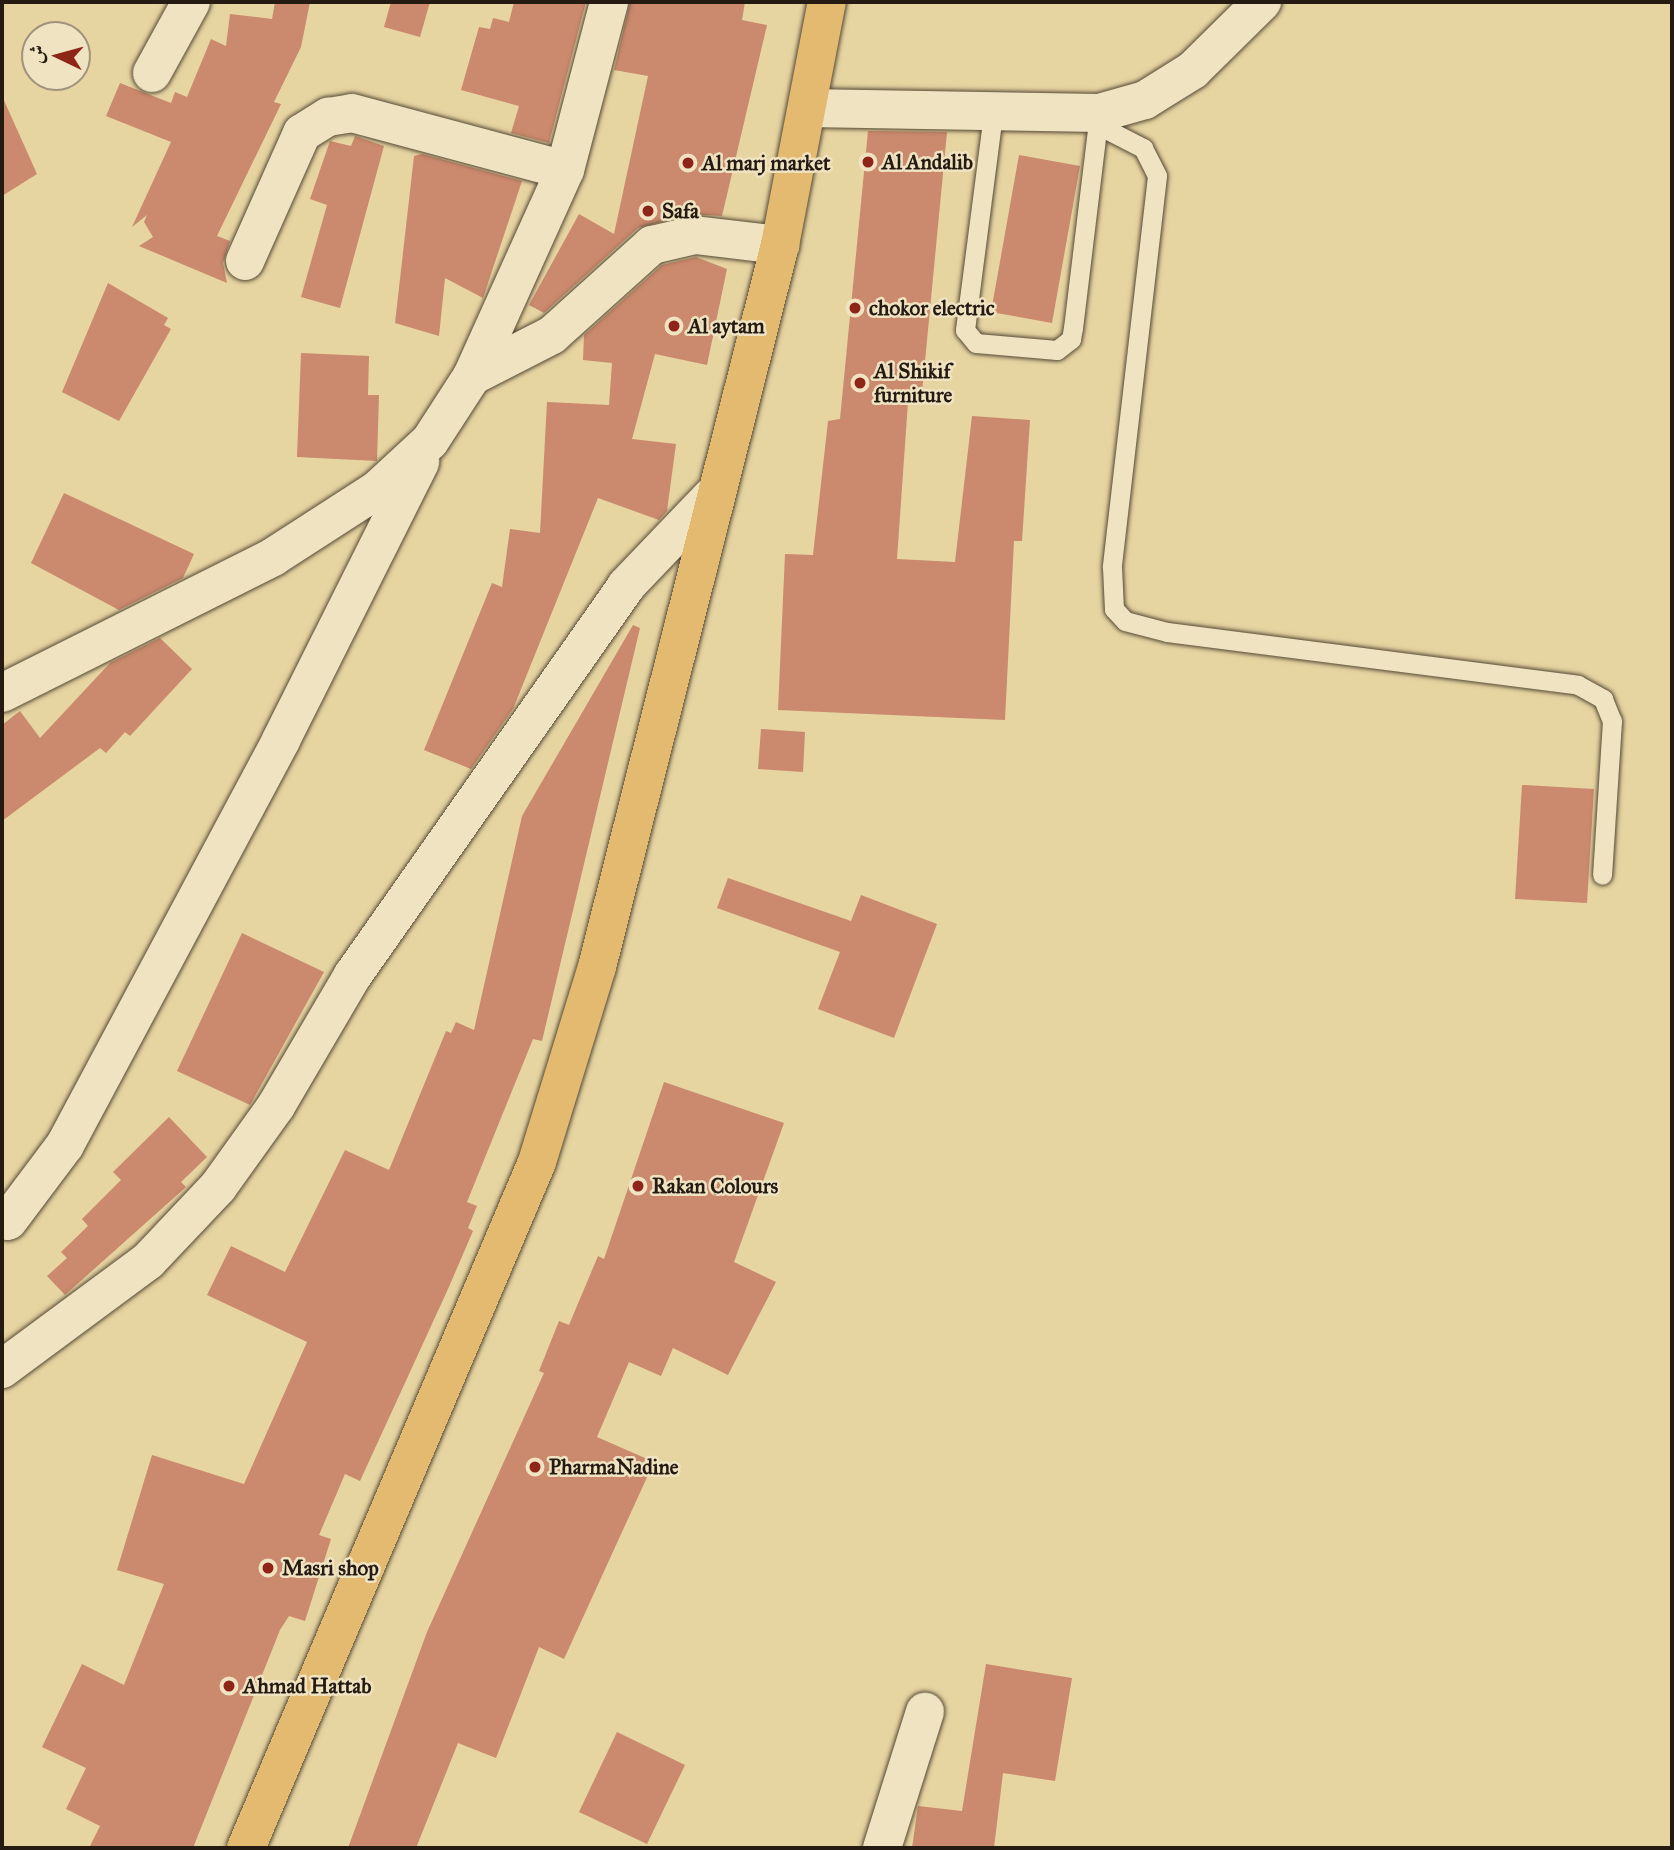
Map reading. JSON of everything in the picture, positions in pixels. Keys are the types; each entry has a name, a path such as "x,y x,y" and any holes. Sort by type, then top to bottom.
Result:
{"main road":[{"path":"246,1848 537,1162 597,967 711,497 780,245 824,10"}],"street":[{"path":"152,73 191,2"},
{"path":"8,1221 65,1145 281,740 430,441 472,376 565,170 609,2"},
{"path":"807,108 1098,119 1145,100 1194,70 1262,2"},
{"path":"245,261 294,146 328,117 352,113 565,170"},
{"path":"472,376 552,335 652,245 695,235 780,245"},
{"path":"2,693 273,557 377,490 430,441"},
{"path":"2,1369 148,1261 218,1187 276,1106 289,1075 353,975 626,586 711,497"},
{"path":"882,1848 925,1712"}],"lane":[{"path":"993,114 965,321 969,338 984,344 1057,351 1071,339 1098,119 1143,148 1157,176 1112,567 1114,609 1125,621 1167,632 1578,685 1603,699 1612,721 1602,875"}],"building":[{"path":"275,2 310,2 301,47 274,102 281,104 217,236 230,241 223,263 227,283 139,246 153,237 144,222 147,215 132,227 171,142 106,116 120,83 171,103 175,92 187,97 211,39 226,46 230,14 272,19"},
{"path":"391,2 430,2 420,37 384,27"},
{"path":"514,2 586,2 549,143 511,133 519,106 461,90 479,27 490,29 493,18 509,22"},
{"path":"630,2 745,2 742,20 767,25 722,216 690,214 638,228 544,313 529,305 579,214 614,234 648,76 614,70"},
{"path":"2,96 37,174 2,196"},
{"path":"868,131 947,132 921,403 908,402 897,559 955,562 972,416 1030,420 1022,541 1014,541 1005,720 778,710 785,554 813,555 828,421 840,419"},
{"path":"355,136 384,146 340,308 301,297 327,205 310,199 330,141 351,146"},
{"path":"422,154 522,181 483,298 445,278 439,336 395,323 414,156"},
{"path":"1019,155 1080,166 1052,323 991,312"},
{"path":"696,257 727,269 707,365 655,354 632,439 676,444 667,511 659,520 598,498 513,709 471,769 424,750 492,583 502,587 510,529 540,533 547,402 609,405 612,363 583,360 584,335 662,265"},
{"path":"108,283 168,318 164,325 171,329 119,421 62,392"},
{"path":"301,353 369,356 368,395 379,395 377,461 297,457"},
{"path":"64,493 194,554 183,578 119,610 31,563"},
{"path":"633,625 640,628 542,1041 533,1039 467,1202 477,1206 468,1228 473,1231 448,1289 360,1481 345,1474 319,1535 331,1539 305,1621 289,1616 280,1630 193,1848 89,1848 100,1826 66,1809 86,1768 42,1747 82,1664 124,1685 164,1584 117,1570 152,1455 244,1484 307,1342 207,1295 231,1246 285,1272 345,1150 389,1170 446,1031 451,1033 456,1022 474,1030 522,816"},
{"path":"160,638 192,669 130,736 125,732 106,753 100,748 2,821 2,725 20,711 40,738 110,663"},
{"path":"761,729 805,732 803,772 758,769"},
{"path":"1522,785 1594,789 1587,903 1515,899"},
{"path":"728,878 851,921 861,895 937,924 894,1038 818,1009 840,952 717,908"},
{"path":"242,933 324,972 250,1105 177,1071"},
{"path":"664,1082 784,1123 734,1262 776,1282 728,1375 673,1348 661,1376 629,1362 597,1437 654,1462 564,1659 539,1647 496,1758 458,1743 416,1848 348,1848 427,1632 544,1373 539,1371 559,1321 569,1325 598,1256 604,1259"},
{"path":"169,1117 207,1157 181,1182 186,1187 65,1295 47,1276 67,1258 61,1252 88,1226 82,1219 121,1180 113,1172"},
{"path":"986,1664 1072,1678 1055,1781 1003,1773 994,1848 912,1848 918,1806 962,1811"},
{"path":"617,1732 685,1765 647,1844 579,1812"}],"place":[{"name":"Al Andalib","path":"868,162"},
{"name":"Al marj market","path":"688,163"},
{"name":"Safa","path":"648,211"},
{"name":"chokor electric","path":"855,308"},
{"name":"Al aytam","path":"674,326"},
{"name":"Al Shikif furniture","path":"860,383"},
{"name":"Rakan Colours","path":"638,1186"},
{"name":"PharmaNadine","path":"535,1467"},
{"name":"Masri shop","path":"268,1568"},
{"name":"Ahmad Hattab","path":"229,1686"}]}
